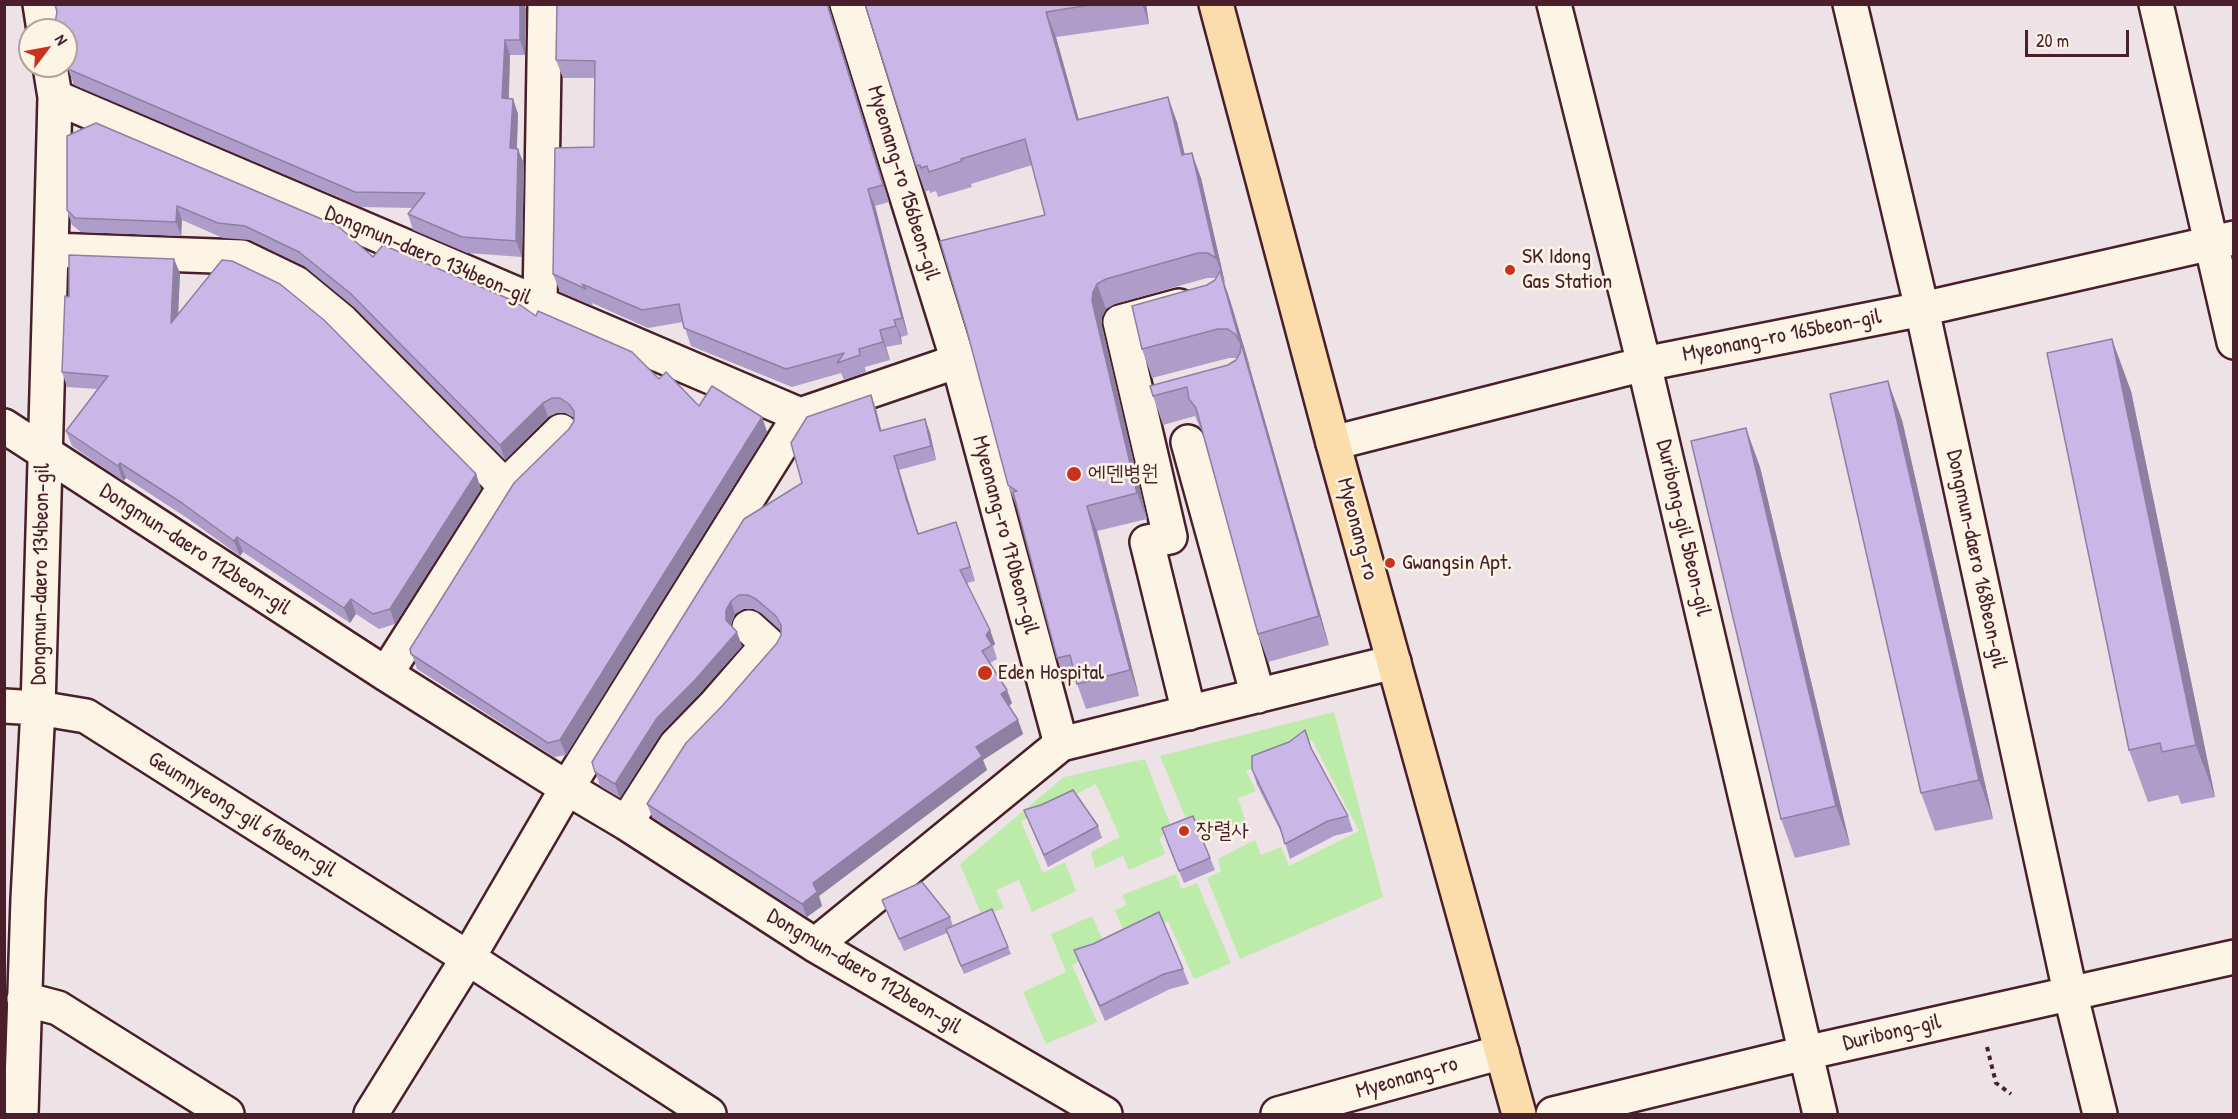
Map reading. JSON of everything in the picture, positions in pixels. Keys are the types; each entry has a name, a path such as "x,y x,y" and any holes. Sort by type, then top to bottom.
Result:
{"main road":[{"name":"Myeonang-ro","path":"1216,4 1333,443 1519,1114"}],"street":[{"path":"540,304 545,4"},
{"name":"Myeonang-ro 156beon-gil","path":"847,4 958,361"},
{"name":"Duribong-gil 5beon-gil","path":"1554,4 1644,364 1820,1114"},
{"name":"Dongmun-daero 168beon-gil","path":"1850,4 1922,309 2070,992 2100,1114"},
{"path":"2156,4 2222,240 2234,342"},
{"name":"Dongmun-daero 134beon-gil","path":"21,1114 16,899 38,708 51,250 53,81 540,304 800,415"},
{"name":"Myeonang-ro 165beon-gil","path":"1333,443 1644,364 1922,309 2222,240"},
{"path":"51,250 242,257 296,283 342,321 506,486"},
{"path":"1189,713 1147,542 1170,537 1120,322 1212,296"},
{"path":"371,1114 468,958 567,788 800,415 958,361"},
{"name":"Myeonang-ro 170beon-gil","path":"958,361 1061,744"},
{"path":"1139,401 1170,393"},
{"name":"Dongmun-daero 112beon-gil","path":"4,426 386,674 626,823 815,945 1105,1114"},
{"path":"386,674 506,486 561,431"},
{"path":"1188,442 1258,696"},
{"path":"626,823 676,745 714,706 768,644 749,627"},
{"path":"815,945 1061,744 1394,662"},
{"name":"Geumnyeong-gil 61beon-gil","path":"4,706 38,708 86,716 710,1114"},
{"name":"Duribong-gil","path":"1553,1114 1978,1013 2234,957"},
{"path":"17,1019 58,1008 227,1114"},
{"name":"Myeonang-ro","path":"1278,1114 1502,1052"}],"path":[{"path":"1978,1013 1996,1083 2011,1094"}],"green space":[{"path":"1334,712 1383,897 1240,959 1207,878 1221,871 1218,859 1255,840 1261,855 1281,847 1289,866 1359,831 1312,740 1246,771 1256,791 1238,798 1245,820 1208,837 1203,820 1188,824 1160,756"},
{"path":"1145,759 1172,829 1159,838 1165,854 1129,870 1123,856 1095,868 1091,852 1120,837 1096,784 1021,821 1043,873 1065,862 1076,891 1032,912 1019,880 996,890 1004,908 982,916 960,864 1064,777"},
{"path":"1176,874 1181,889 1197,883 1231,963 1194,979 1168,921 1127,939 1115,910 1127,905 1122,895"},
{"path":"1092,916 1107,949 1072,965 1097,1022 1046,1044 1023,992 1066,972 1051,934"}],"building":[{"path":"55,4 520,4 520,40 505,40 502,98 513,99 510,148 518,149 516,241 462,237 408,214 425,193 355,192 78,73 78,18 56,18"},
{"path":"557,4 827,4 883,185 868,189 902,318 894,320 896,326 880,330 883,342 859,349 860,355 837,363 844,353 786,369 684,328 679,304 642,310 553,274 555,148 594,147 595,61 556,60"},
{"path":"865,4 1096,4 1046,12 1077,120 1168,97 1182,155 1192,153 1216,258 1208,253 1198,253 1106,279 1097,284 1093,292 1092,301 1137,493 1087,506 1130,670 1077,684 1070,655 1057,658 1013,492 1017,491 1008,485 967,331 940,241 1045,215 1025,139 961,159 962,161 929,172 927,166 921,168 920,165 916,166"},
{"path":"96,123 338,226 373,257 383,245 516,302 536,316 538,311 632,352 659,379 666,372 699,406 712,386 762,417 560,740 548,743 411,654 410,649 514,483 569,429 574,421 574,411 569,404 560,398 552,398 543,403 500,445 350,293 299,252 245,226 218,223 177,206 176,222 75,218 67,210 67,136"},
{"path":"69,255 174,259 171,323 222,260 232,261 280,284 324,320 476,474 390,609 373,614 351,599 344,608 237,537 234,541 182,503 120,463 118,466 66,431 108,376 62,372 65,296 69,297"},
{"path":"1220,271 1240,342 1228,329 1218,329 1142,349 1132,306 1207,285 1215,280"},
{"path":"2112,339 2196,745 2162,752 2160,743 2129,750 2047,353"},
{"path":"1241,343 1319,616 1258,634 1196,408 1189,399 1187,387 1153,396 1150,386 1228,365 1236,360 1240,353"},
{"path":"1888,381 1979,780 1921,793 1830,394"},
{"path":"871,395 880,431 925,419 931,446 894,456 906,498 918,534 956,522 970,567 960,570 990,630 986,635 992,645 982,651 1007,690 1001,694 1018,720 976,747 982,756 813,883 817,892 802,904 647,804 686,743 777,643 781,635 781,625 776,616 756,599 748,595 739,595 731,601 726,610 726,620 737,632 695,680 657,718 615,784 595,772 592,762 744,519 802,483 791,443 807,417"},
{"path":"1746,428 1836,806 1781,819 1691,441"},
{"path":"1305,730 1311,748 1348,816 1328,821 1285,844 1280,827 1252,769 1252,756 1289,742"},
{"path":"1073,790 1098,826 1044,855 1024,810"},
{"path":"1193,816 1210,858 1179,871 1162,828"},
{"path":"922,882 950,917 899,939 882,900"},
{"path":"992,909 1008,947 961,966 946,929"},
{"path":"1159,912 1183,969 1164,974 1100,1006 1074,950 1093,944"}],"place":[{"name":"SK Idong Gas Station","path":"1510,270"},
{"name":"에덴병원","path":"1074,474"},
{"name":"Gwangsin Apt.","path":"1390,563"},
{"name":"Eden Hospital","path":"985,673"},
{"name":"장렬사","path":"1184,831"}]}
